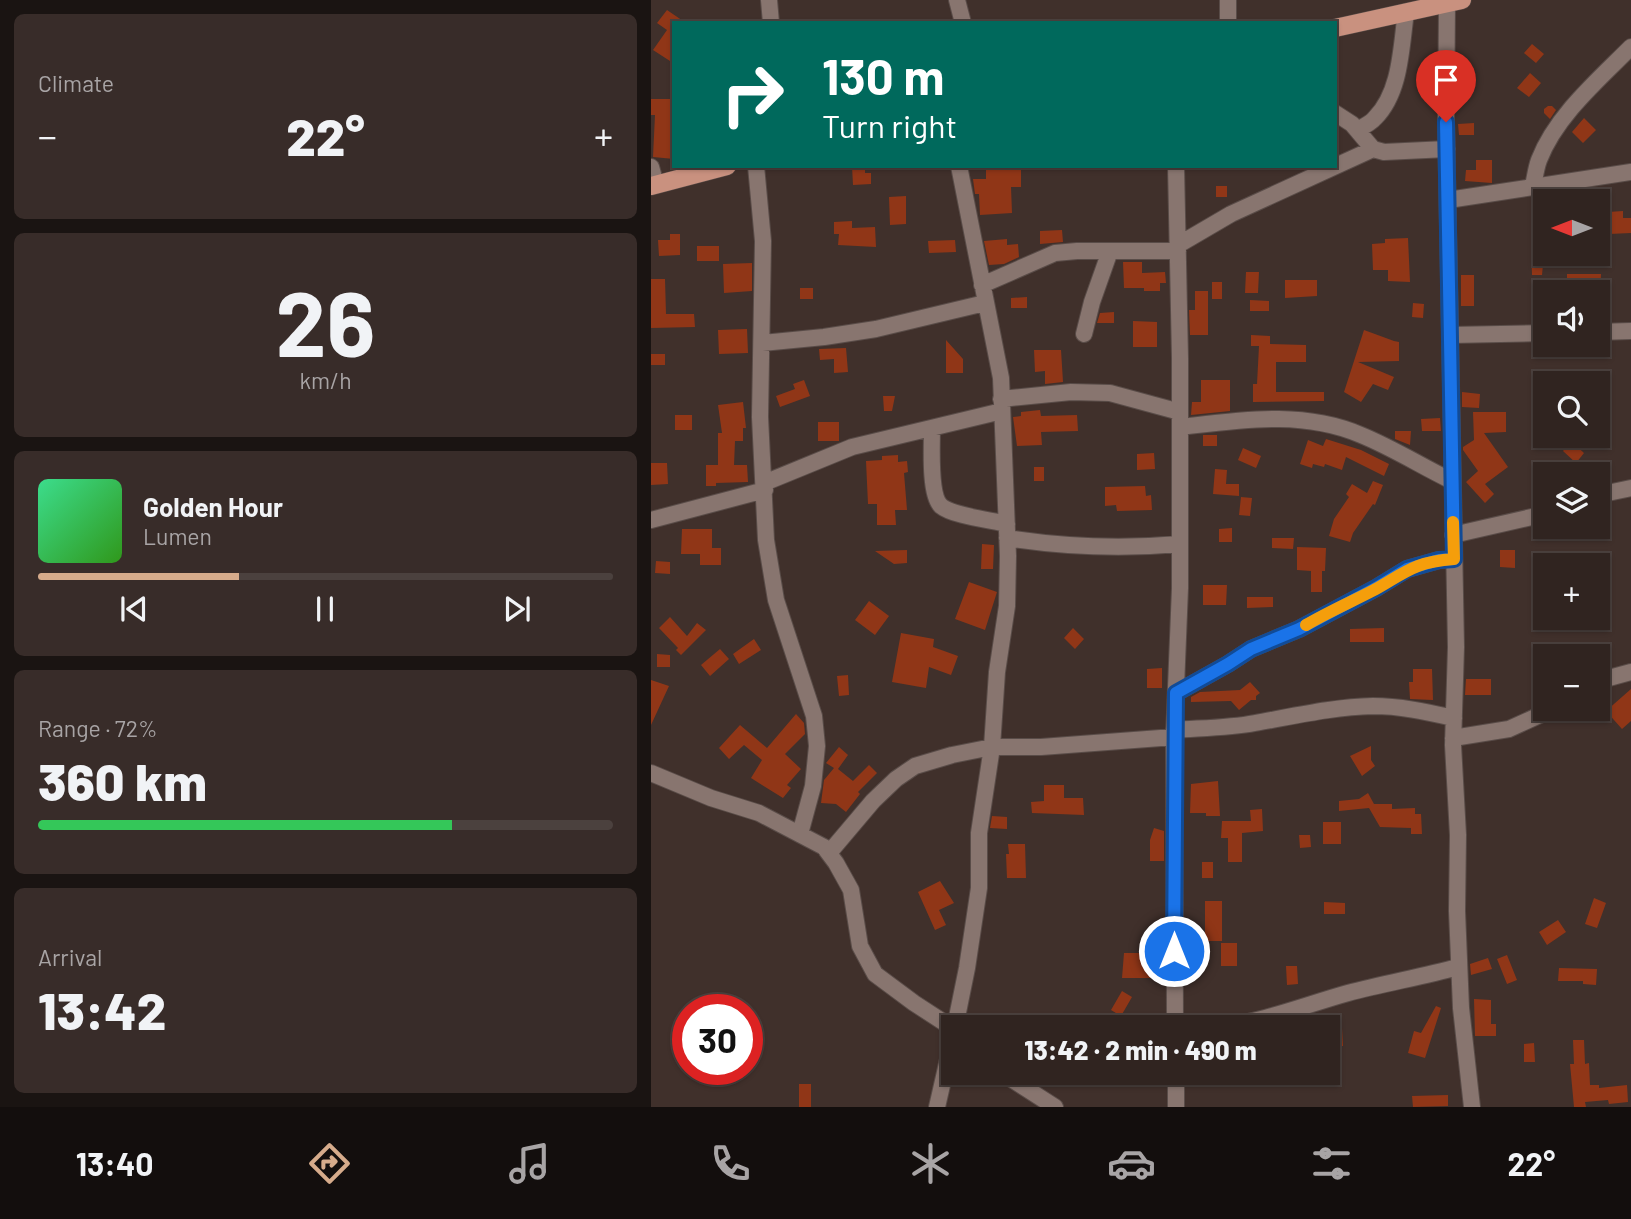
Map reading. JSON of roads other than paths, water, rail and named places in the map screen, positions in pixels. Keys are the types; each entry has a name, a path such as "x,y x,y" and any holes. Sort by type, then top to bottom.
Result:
{"main road":[{"path":"1337,28 1455,2"},
{"path":"654,185 719,168"}],"street":[{"path":"769,0 771,21"},
{"path":"957,0 963,21"},
{"path":"1228,0 1228,21"},
{"path":"1455,2 1447,149 1456,647 1454,738 1458,835 1458,967 1472,1107"},
{"path":"1357,130 1374,120 1387,103 1394,86 1406,12"},
{"path":"1533,186 1538,161 1550,137 1572,109 1631,47"},
{"path":"1337,115 1357,130 1373,149 1384,152 1419,152 1447,149"},
{"path":"1337,165 1373,149"},
{"path":"651,167 654,185"},
{"path":"756,168 763,241 760,417 766,540 776,600 798,663 815,726 817,746 813,786 800,834"},
{"path":"957,1015 979,888 979,833 992,747 997,672 1007,606 1001,378 959,168"},
{"path":"1175,1015 1174,734 1180,544 1176,168"},
{"path":"982,285 1055,253 1178,248 1231,214 1331,168"},
{"path":"1448,200 1631,172"},
{"path":"1084,334 1092,302 1111,251"},
{"path":"762,343 876,329 985,303"},
{"path":"1610,332 1631,331"},
{"path":"1450,335 1533,333"},
{"path":"651,520 764,486 852,447 932,429 1001,405 1071,392 1111,393 1180,419 1287,418 1336,426 1392,449 1452,481"},
{"path":"932,429 933,474 936,499 941,506 1007,531 1112,547 1137,548 1180,544"},
{"path":"1610,492 1631,488"},
{"path":"1453,535 1533,517"},
{"path":"1176,693 1251,649 1299,629 1407,569 1439,560 1454,559"},
{"path":"1610,678 1631,672"},
{"path":"829,853 849,827 896,779 915,766 952,755 992,747 1041,747 1174,734 1373,706 1418,710 1454,718"},
{"path":"1454,738 1509,729 1533,718"},
{"path":"651,773 712,798 759,813 824,847 851,890 860,946 876,974 941,1023"},
{"path":"1279,1015 1375,986 1458,967"},
{"path":"937,1107 942,1085"},
{"path":"1021,1085 1055,1107"},
{"path":"1175,1085 1176,1107"}]}
